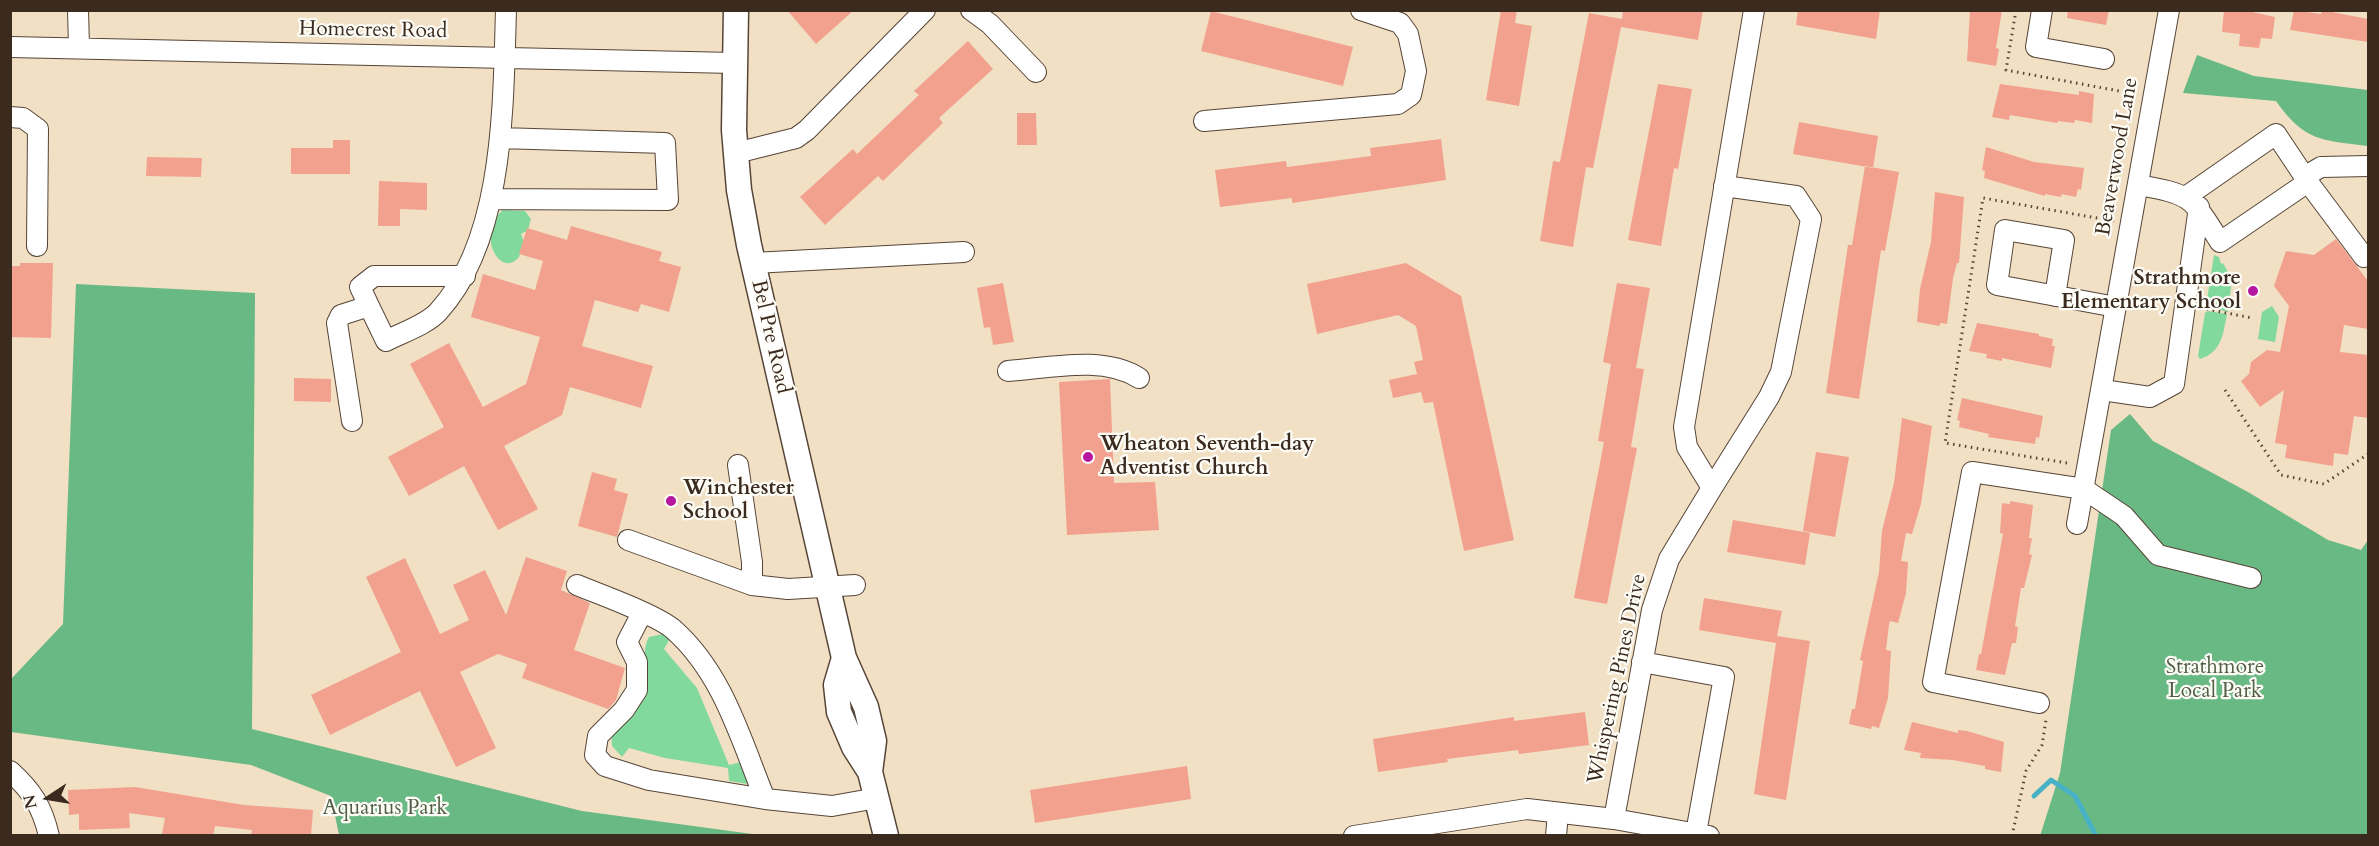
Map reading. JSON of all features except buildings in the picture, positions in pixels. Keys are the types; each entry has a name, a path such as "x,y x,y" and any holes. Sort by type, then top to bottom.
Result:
{"main road":[{"name":"Bel Pre Road","path":"736,10 734,63 739,189 753,263 844,658 836,685 839,712 854,747 870,772 886,836"}],"street":[{"path":"78,10 79,47"},
{"path":"465,276 374,276 360,287 386,341 436,314 465,276 491,200 500,138 506,10"},
{"path":"736,153 796,138 807,130 925,10"},
{"path":"971,10 990,24 1036,72"},
{"path":"1204,121 1398,104 1411,95 1416,71 1408,34 1400,23 1361,10"},
{"path":"1712,488 1687,447 1684,427 1754,10"},
{"name":"Beaverwood Lane","path":"2042,10 2036,47 2104,59"},
{"name":"Beaverwood Lane","path":"2077,524 2169,10"},
{"name":"Homecrest Road","path":"10,47 734,63"},
{"path":"10,117 23,118 38,129 37,246"},
{"path":"2102,390 2150,397 2174,384 2193,202 2276,134 2364,257"},
{"path":"491,200 668,200 665,142 500,138"},
{"path":"2138,185 2193,202 2220,242 2321,167 2368,166"},
{"name":"Whispering Pines Drive","path":"1614,819 1652,610 1669,559 1769,397 1782,372 1810,219 1796,196 1724,186"},
{"path":"753,263 964,252"},
{"path":"2055,296 2116,307"},
{"path":"352,421 337,323 341,315 369,306"},
{"path":"1008,371 1106,365 1125,369 1139,378"},
{"path":"738,465 752,562 752,585"},
{"path":"2039,703 1933,682 1972,472 2084,489 2124,516 2158,555 2251,578"},
{"path":"628,540 752,585 788,590 855,585"},
{"path":"577,585 672,628 701,660 726,699 765,799"},
{"path":"642,613 627,642 637,662 637,690 624,710 598,736 595,754 605,766 649,780 765,799 832,806 877,798"},
{"path":"1354,836 1527,809 1614,819 1702,834 1724,677 1642,662"},
{"path":"10,771 32,791 45,819 49,836"},
{"path":"1556,836 1558,813"}],"path":[{"path":"2067,463 1945,443 1983,198 2131,224"},
{"path":"2205,308 2252,318"},
{"path":"2225,390 2281,475 2324,484 2368,454 2368,450"},
{"path":"2012,836 2026,771 2042,745 2049,705 2039,703"}],"green space":[{"path":"2197,55 2254,76 2368,90 2368,146 2316,137 2296,124 2276,101 2183,93"},
{"path":"503,210 525,211 531,219 528,230 521,234 524,242 519,257 512,263 505,263 498,258 493,251 491,241 491,230"},
{"path":"2214,255 2219,257 2221,264 2223,263 2232,279 2228,312 2206,306"},
{"name":"Aquarius Park","path":"76,284 255,293 252,729 582,811 760,835 339,835 331,796 251,765 11,732 12,678 63,624"},
{"path":"2272,306 2279,317 2275,342 2258,339 2262,312"},
{"path":"2208,311 2227,314 2217,347 2200,359 2198,356 2205,313"},
{"name":"Strathmore Local Park","path":"2130,414 2153,441 2248,492 2328,540 2361,550 2368,540 2368,835 2040,836 2060,773 2111,430"},
{"path":"663,634 671,637 664,649 697,688 729,765 741,762 748,784 729,781 728,768 665,758 629,748 622,757 612,746 615,725 640,675 647,641 649,637"}],"waterway":[{"path":"2034,796 2051,780 2075,796 2096,836"}],"place":[{"name":"Strathmore Elementary School","path":"2253,291"},
{"name":"Wheaton Seventh-day Adventist Church","path":"1088,457"},
{"name":"Winchester School","path":"671,501"}]}
